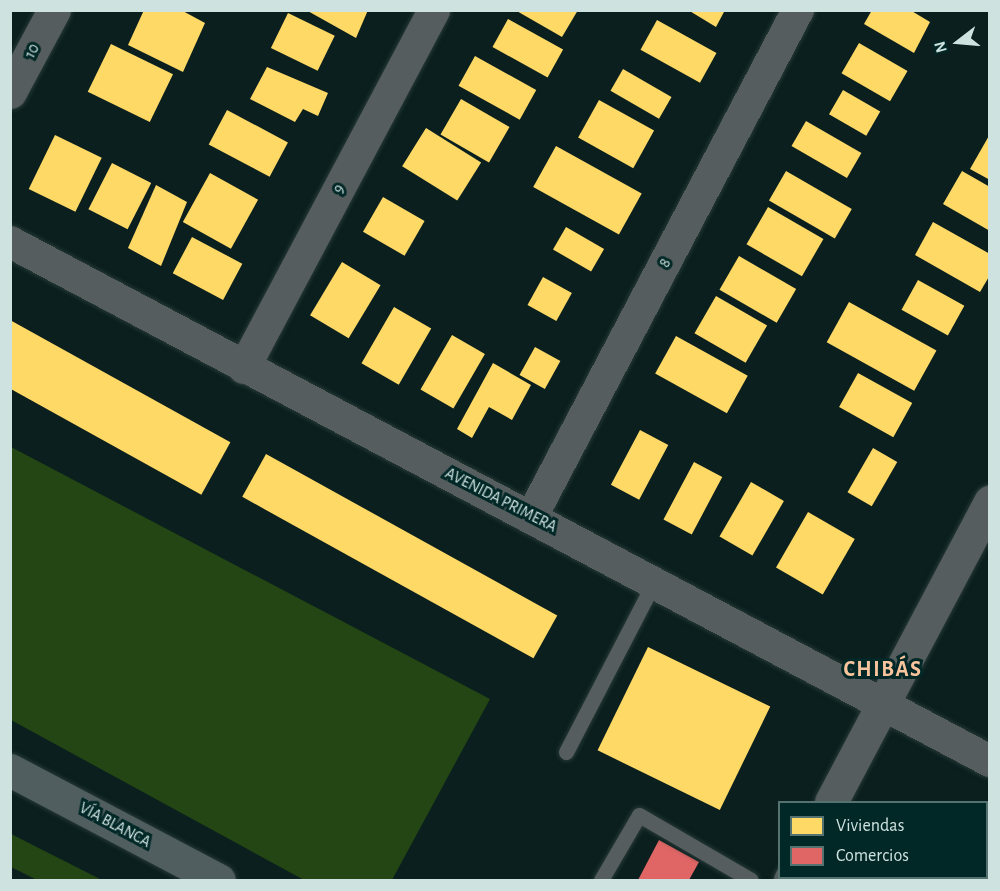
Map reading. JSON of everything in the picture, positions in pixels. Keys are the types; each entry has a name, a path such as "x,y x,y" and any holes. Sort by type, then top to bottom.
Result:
{"main road":[{"name":"VÍA BLANCA","path":"10,770 219,880"}],"street":[{"name":"10","path":"10,92 54,10"},
{"name":"9","path":"244,369 434,10"},
{"name":"8","path":"532,516 798,10"},
{"name":"AVENIDA PRIMERA","path":"10,242 244,369 532,516 990,761"},
{"path":"832,801 990,502"}],"lane":[{"path":"566,752 654,582"},
{"path":"601,880 639,815 751,880"}],"green space":[{"path":"11,447 490,699 392,880 304,880 11,720"},
{"path":"11,834 102,880 37,880 11,867"}],"building: Viviendas":[{"path":"144,10 181,10 205,23 183,72 128,45"},
{"path":"306,10 368,10 356,38"},
{"path":"515,10 578,10 562,37"},
{"path":"688,10 725,10 716,27"},
{"path":"872,10 910,10 930,22 914,53 864,24"},
{"path":"288,13 335,36 318,71 271,48"},
{"path":"508,19 563,50 548,78 492,47"},
{"path":"657,20 716,53 700,83 641,50"},
{"path":"859,43 907,71 890,101 842,73"},
{"path":"111,44 173,74 150,122 88,92"},
{"path":"475,56 536,90 520,120 459,86"},
{"path":"267,67 328,93 318,116 303,109 295,122 250,99"},
{"path":"623,69 671,97 659,119 610,91"},
{"path":"843,90 880,111 866,136 829,114"},
{"path":"461,99 509,127 489,163 440,135"},
{"path":"599,100 654,131 633,168 578,138"},
{"path":"227,110 288,142 270,177 209,144"},
{"path":"806,121 861,153 847,178 792,146"},
{"path":"426,128 481,162 457,201 402,166"},
{"path":"990,134 990,180 970,169"},
{"path":"55,135 102,158 75,212 29,189"},
{"path":"556,146 642,194 619,235 533,187"},
{"path":"112,163 151,183 128,229 88,209"},
{"path":"786,171 852,209 835,238 769,200"},
{"path":"962,171 990,187 990,231 943,204"},
{"path":"210,173 258,200 231,249 183,222"},
{"path":"156,185 187,202 161,266 128,248"},
{"path":"383,197 425,221 405,256 363,232"},
{"path":"768,207 823,239 802,276 746,244"},
{"path":"933,222 990,254 990,275 980,292 915,255"},
{"path":"566,227 604,249 591,272 553,250"},
{"path":"192,237 242,264 223,300 173,273"},
{"path":"739,256 796,289 777,323 720,290"},
{"path":"342,262 381,285 349,338 310,315"},
{"path":"543,277 572,293 556,321 527,305"},
{"path":"918,280 964,306 948,335 902,310"},
{"path":"716,296 767,326 746,363 694,333"},
{"path":"849,302 936,350 914,391 827,342"},
{"path":"394,307 431,328 399,385 362,363"},
{"path":"10,320 230,442 201,495 10,389"},
{"path":"452,335 485,354 453,409 420,390"},
{"path":"676,336 748,376 727,413 655,374"},
{"path":"535,347 560,361 545,389 519,375"},
{"path":"493,363 531,385 512,420 489,407 472,438 457,429"},
{"path":"858,373 912,403 893,437 839,407"},
{"path":"640,430 668,445 639,500 611,485"},
{"path":"873,448 897,462 872,506 848,492"},
{"path":"266,454 557,615 533,658 242,497"},
{"path":"694,462 722,477 692,534 663,519"},
{"path":"751,482 784,501 752,556 720,537"},
{"path":"808,512 855,539 823,594 776,567"},
{"path":"648,647 770,707 720,810 598,750"},
{"path":"988,860 990,880 972,879 988,879"}],"building: Comercios":[{"path":"659,840 699,862 689,880 638,880"}],"district":[{"name":"CHIBÁS","path":"883,670"}]}
